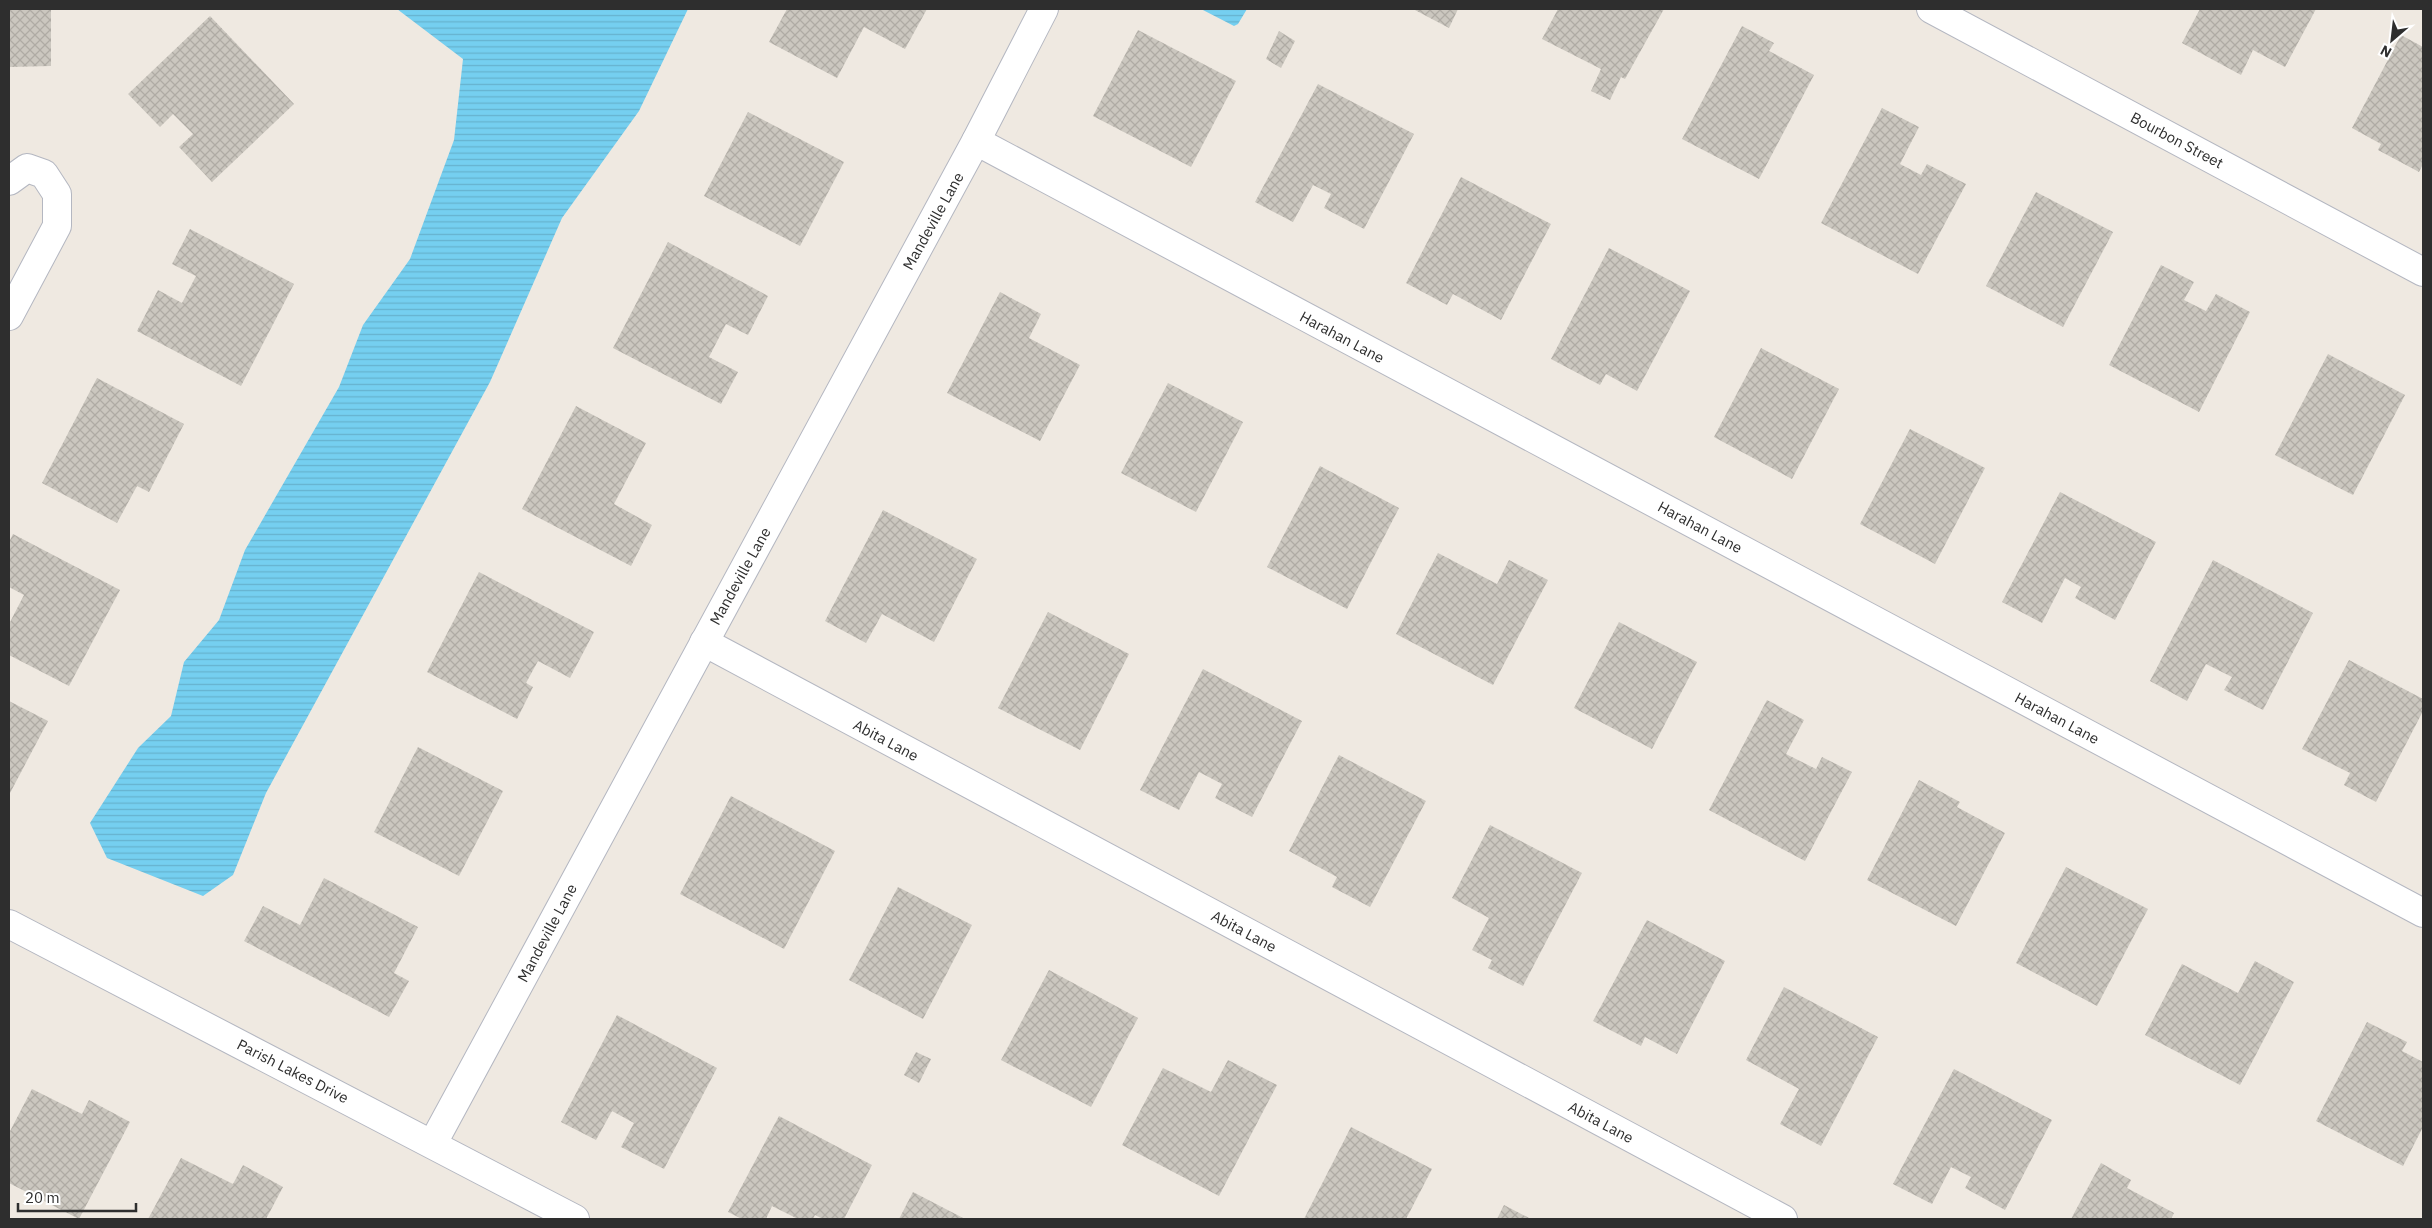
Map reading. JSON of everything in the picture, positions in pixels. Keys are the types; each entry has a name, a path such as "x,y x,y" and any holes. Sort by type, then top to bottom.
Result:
{"street":[{"name":"Mandeville Lane","path":"433,1143 976,141 1044,9"},
{"name":"Bourbon Street","path":"1931,9 2423,272"},
{"name":"Harahan Lane","path":"976,141 2423,913"},
{"path":"9,180 27,168 44,174 57,194 57,226 9,316"},
{"name":"Abita Lane","path":"704,642 1783,1219"},
{"name":"Parish Lakes Drive","path":"9,924 433,1143 575,1219"}],"water":[{"path":"397,9 688,9 639,111 562,218 490,382 266,793 233,875 203,896 107,858 90,823 138,748 171,716 184,662 219,620 245,550 339,387 363,325 410,259 454,140 463,59"},
{"path":"1201,9 1247,9 1238,24 1234,26"}],"building":[{"path":"9,9 51,9 51,66 9,67"},
{"path":"787,9 927,9 905,49 864,27 837,78 769,42"},
{"path":"1413,9 1458,9 1449,28"},
{"path":"1558,9 1664,9 1625,79 1621,77 1610,100 1591,91 1601,69 1542,39"},
{"path":"2200,9 2316,9 2285,67 2253,50 2241,75 2182,43"},
{"path":"210,16 294,104 212,182 179,147 193,134 173,114 160,127 128,94"},
{"path":"1742,26 1774,43 1769,51 1814,75 1759,179 1682,139"},
{"path":"1138,30 1236,81 1191,167 1093,116"},
{"path":"1279,31 1295,41 1281,68 1266,59"},
{"path":"2401,35 2423,47 2423,164 2419,172 2378,150 2381,144 2352,128"},
{"path":"1318,84 1414,134 1364,229 1324,208 1331,194 1313,185 1293,222 1255,202"},
{"path":"1882,108 1919,127 1900,164 1921,175 1927,164 1966,184 1918,274 1821,223"},
{"path":"748,112 844,162 800,246 704,196"},
{"path":"1461,177 1551,224 1501,320 1453,294 1447,305 1406,283"},
{"path":"2036,192 2113,232 2063,327 1986,286"},
{"path":"190,229 294,284 241,386 137,331 158,290 182,303 196,276 172,264"},
{"path":"668,242 768,296 748,335 726,324 709,357 738,372 721,404 613,348"},
{"path":"1609,248 1690,291 1637,391 1606,374 1600,385 1551,359"},
{"path":"2161,265 2194,282 2184,300 2206,311 2216,294 2250,312 2199,412 2109,365"},
{"path":"1000,292 1041,314 1029,338 1080,365 1040,441 947,393"},
{"path":"1761,348 1839,389 1792,479 1714,437"},
{"path":"2328,354 2405,395 2353,495 2275,455"},
{"path":"97,378 184,424 149,492 137,486 117,523 42,483"},
{"path":"1168,383 1243,422 1196,512 1121,473"},
{"path":"576,406 646,443 614,504 652,525 631,566 522,509"},
{"path":"1910,429 1985,468 1935,564 1860,524"},
{"path":"1320,466 1399,508 1347,609 1267,567"},
{"path":"2060,492 2156,542 2115,620 2075,598 2081,587 2065,578 2042,623 2002,602"},
{"path":"883,510 977,559 934,642 882,614 866,643 825,621"},
{"path":"13,534 120,590 69,686 9,655 9,624 24,595 9,587 9,542"},
{"path":"1438,553 1497,584 1509,560 1548,580 1493,685 1396,634"},
{"path":"2213,560 2313,613 2263,710 2224,690 2232,677 2206,664 2187,701 2150,681"},
{"path":"479,572 594,632 570,678 538,661 526,683 533,687 517,719 427,672"},
{"path":"1048,612 1129,654 1080,750 998,708"},
{"path":"1619,622 1697,662 1652,749 1574,708"},
{"path":"2349,660 2423,699 2423,711 2376,802 2344,785 2350,773 2302,749"},
{"path":"1203,669 1302,721 1252,817 1215,798 1222,784 1199,772 1179,810 1140,790"},
{"path":"1767,700 1804,720 1786,754 1816,769 1822,757 1852,772 1805,861 1709,810"},
{"path":"9,701 48,721 9,795"},
{"path":"418,747 503,791 459,876 374,832"},
{"path":"1339,755 1426,801 1370,907 1332,887 1337,877 1289,851"},
{"path":"1919,780 1960,802 1957,807 2005,833 1956,926 1867,880"},
{"path":"731,796 835,851 784,949 680,894"},
{"path":"1490,825 1582,873 1523,986 1488,968 1492,960 1472,950 1489,918 1452,898"},
{"path":"2066,867 2148,909 2097,1006 2016,963"},
{"path":"324,878 418,927 394,973 409,981 389,1017 244,941 263,906 300,925"},
{"path":"898,887 972,925 923,1019 849,980"},
{"path":"1647,920 1725,961 1677,1054 1645,1037 1641,1046 1593,1021"},
{"path":"2255,961 2294,982 2240,1085 2145,1035 2182,964 2238,993"},
{"path":"1049,970 1138,1018 1091,1107 1001,1060"},
{"path":"1784,987 1878,1037 1821,1146 1780,1124 1799,1089 1746,1060"},
{"path":"617,1015 717,1068 664,1169 621,1147 634,1123 612,1111 596,1140 561,1122"},
{"path":"2367,1022 2407,1042 2402,1051 2423,1062 2423,1127 2403,1166 2316,1121"},
{"path":"916,1052 931,1059 919,1083 904,1075"},
{"path":"1228,1060 1277,1085 1219,1196 1122,1145 1163,1068 1211,1092"},
{"path":"1954,1069 2052,1120 2005,1210 1965,1188 1971,1177 1951,1167 1932,1204 1893,1184"},
{"path":"32,1089 82,1114 89,1100 130,1122 79,1219 9,1183 9,1133"},
{"path":"779,1116 872,1165 844,1219 823,1219 815,1215 813,1219 798,1219 772,1206 766,1219 742,1219 728,1212"},
{"path":"1351,1127 1432,1169 1406,1219 1304,1219"},
{"path":"181,1158 233,1184 243,1165 283,1187 266,1219 148,1219"},
{"path":"2101,1163 2131,1180 2127,1188 2174,1213 2171,1219 2071,1219"},
{"path":"913,1192 965,1219 899,1219"},
{"path":"1504,1205 1531,1219 1497,1219"}]}
